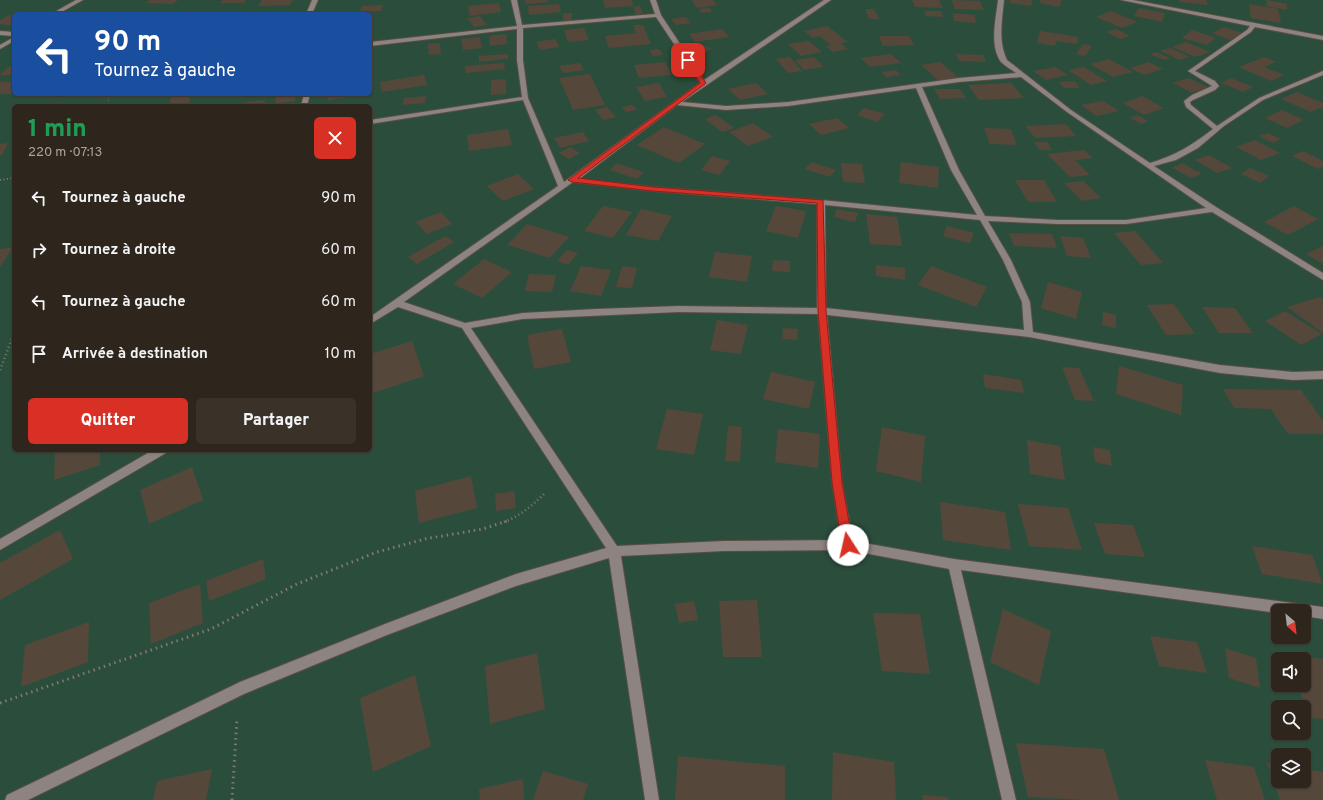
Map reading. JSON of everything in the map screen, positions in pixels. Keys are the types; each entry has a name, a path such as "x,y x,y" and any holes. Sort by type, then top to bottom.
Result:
{"street":[{"path":"58,12 80,0"},
{"path":"310,12 315,0"},
{"path":"514,0 520,26 520,60 525,98 562,186"},
{"path":"653,0 658,15 703,83"},
{"path":"372,320 572,180 703,83 828,0"},
{"path":"1001,0 998,30 999,49 1004,61 1069,111 1149,166 1213,209 1323,277"},
{"path":"1124,0 1323,38"},
{"path":"372,44 491,31 520,26 658,15"},
{"path":"1217,129 1188,106 1187,101 1192,96 1210,90 1216,86 1213,82 1191,71 1249,31 1254,24"},
{"path":"0,33 12,34"},
{"path":"0,47 12,40"},
{"path":"1149,166 1173,158 1195,146 1217,129 1261,100 1323,73"},
{"path":"676,103 726,108 837,98 959,80 1022,75"},
{"path":"919,87 955,170 1007,260 1026,302 1028,334"},
{"path":"372,122 525,98"},
{"path":"572,180 653,189 821,202 983,218 1058,222 1126,222 1213,209"},
{"path":"821,202 822,311 837,482 848,545"},
{"path":"397,303 465,326 523,316 596,312 679,309 822,311 1028,334 1220,369 1293,376 1323,375"},
{"path":"465,326 614,551 652,800"},
{"path":"0,545 159,452"},
{"path":"12,800 240,689 385,630 516,580 614,551 724,546 848,545 954,564 1323,613"},
{"path":"954,564 1009,800"}],"path":[{"path":"0,180 12,178"},
{"path":"0,370 12,338"},
{"path":"0,703 211,629 297,584 377,552 425,539 483,529 514,518 535,503 564,475"},
{"path":"232,800 240,689"}],"green space":[{"path":"0,0 1323,0 1323,800 0,800"}],"building":[{"path":"150,0 178,0 173,4 146,3"},
{"path":"223,0 246,0 244,3 220,3"},
{"path":"262,0 293,0 290,5 258,6"},
{"path":"524,0 548,0 549,2 526,4"},
{"path":"603,0 632,0 633,6 605,8"},
{"path":"692,0 713,0 717,5 697,8"},
{"path":"912,0 939,0 943,8 915,7"},
{"path":"952,0 980,1 984,10 955,9"},
{"path":"1010,0 1032,0 1031,6 1010,3"},
{"path":"1041,0 1062,0 1059,7 1039,3"},
{"path":"1179,0 1206,0 1208,5 1180,2"},
{"path":"1267,0 1287,4 1287,10 1266,6"},
{"path":"499,3 501,12 470,16 468,6"},
{"path":"559,4 561,12 529,15 528,6"},
{"path":"1249,4 1278,9 1281,23 1251,18"},
{"path":"383,5 381,11 360,11 362,6"},
{"path":"640,6 643,14 636,14 633,7"},
{"path":"710,8 712,12 702,13 699,9"},
{"path":"1139,8 1165,13 1162,22 1134,16"},
{"path":"865,9 874,9 879,19 869,19"},
{"path":"924,11 941,11 943,17 926,16"},
{"path":"1111,11 1137,22 1122,28 1096,17"},
{"path":"563,13 572,13 572,20 563,21"},
{"path":"953,13 975,15 976,23 954,21"},
{"path":"12,16 12,26 0,24 0,20"},
{"path":"480,16 487,25 474,27 467,18"},
{"path":"686,17 691,23 676,25 671,19"},
{"path":"633,25 643,25 651,44 609,48 605,36 636,33"},
{"path":"827,26 848,42 840,43 848,49 833,52 826,46 831,45 820,36 813,38 804,31"},
{"path":"1224,27 1242,33 1230,40 1212,33"},
{"path":"584,28 589,40 568,42 564,30"},
{"path":"722,29 729,37 695,42 689,34"},
{"path":"1116,29 1130,36 1120,39 1107,32"},
{"path":"1192,30 1216,38 1207,45 1182,38"},
{"path":"1040,31 1078,37 1077,44 1056,41 1055,46 1037,43"},
{"path":"506,34 507,44 490,46 489,36"},
{"path":"879,36 909,36 914,45 883,46"},
{"path":"480,37 482,48 463,50 461,39"},
{"path":"555,39 559,47 540,50 536,42"},
{"path":"809,41 822,52 801,56 788,44"},
{"path":"1186,42 1210,52 1195,57 1172,47"},
{"path":"440,43 441,54 429,55 428,44"},
{"path":"1083,44 1092,46 1085,56 1076,54"},
{"path":"704,45 711,48 706,52 698,49"},
{"path":"1170,48 1190,57 1180,60 1160,51"},
{"path":"659,49 663,55 653,56 649,50"},
{"path":"1156,52 1170,58 1164,60 1150,54"},
{"path":"508,54 508,59 479,62 479,56"},
{"path":"891,54 901,63 870,67 861,58"},
{"path":"956,54 983,55 986,62 959,61"},
{"path":"790,57 802,71 788,73 776,59"},
{"path":"814,57 824,67 804,70 795,60"},
{"path":"1264,57 1276,62 1264,67 1284,75 1271,81 1239,67"},
{"path":"1109,59 1133,72 1113,77 1090,64"},
{"path":"666,62 672,75 639,78 634,65"},
{"path":"940,62 958,77 938,80 921,65"},
{"path":"1149,62 1163,69 1144,75 1130,68"},
{"path":"504,63 505,69 466,73 465,66"},
{"path":"580,63 584,70 563,73 559,66"},
{"path":"12,65 12,75 0,74"},
{"path":"1055,67 1068,75 1046,80 1033,71"},
{"path":"1084,67 1107,81 1091,85 1068,70"},
{"path":"896,70 901,75 886,77 882,72"},
{"path":"590,74 605,105 573,110 559,78"},
{"path":"424,75 427,85 382,92 380,82"},
{"path":"1189,78 1208,87 1192,93 1173,83"},
{"path":"1231,78 1253,87 1243,92 1221,83"},
{"path":"506,79 506,94 491,95 491,80"},
{"path":"1075,81 1080,88 1064,88 1059,82"},
{"path":"0,82 12,82 12,92 10,94 0,94"},
{"path":"659,83 667,97 645,101 636,87"},
{"path":"756,83 768,94 740,100 728,89"},
{"path":"1011,83 1024,98 979,100 968,85"},
{"path":"934,89 960,89 966,98 940,99"},
{"path":"1297,92 1323,103 1323,109 1320,108 1311,112 1281,99"},
{"path":"142,96 158,96 142,98"},
{"path":"172,96 190,96 188,104 170,104"},
{"path":"295,96 295,101 275,104 276,97"},
{"path":"328,96 357,96 328,100"},
{"path":"426,96 425,103 403,105 404,98"},
{"path":"1142,96 1164,108 1144,115 1123,103"},
{"path":"265,100 264,104 240,103"},
{"path":"1103,101 1119,111 1096,116 1081,105"},
{"path":"62,102 61,104 45,104"},
{"path":"633,105 637,110 626,112 622,107"},
{"path":"607,107 616,117 603,120 595,110"},
{"path":"864,108 885,114 878,122 857,115"},
{"path":"1282,110 1304,120 1287,128 1265,118"},
{"path":"716,115 734,128 722,132 705,119"},
{"path":"1137,115 1148,121 1141,124 1130,118"},
{"path":"837,118 849,128 821,135 809,124"},
{"path":"753,123 773,137 748,146 729,132"},
{"path":"1066,124 1076,136 1035,138 1026,126"},
{"path":"664,127 705,144 679,163 637,145"},
{"path":"984,128 1011,129 1017,145 990,144"},
{"path":"508,129 512,145 469,151 467,135"},
{"path":"583,132 589,141 560,148 554,138"},
{"path":"1268,133 1281,139 1273,143 1259,136"},
{"path":"1255,140 1280,153 1261,160 1236,147"},
{"path":"1034,142 1047,142 1052,150 1040,150"},
{"path":"8,143 2,155 0,155 0,144"},
{"path":"570,147 580,153 569,159 559,153"},
{"path":"1084,150 1093,158 1075,160 1090,175 1070,177 1047,154"},
{"path":"1303,151 1323,161 1323,167 1318,169 1292,156"},
{"path":"1209,155 1232,168 1217,173 1195,160"},
{"path":"712,156 730,161 719,175 701,170"},
{"path":"811,162 836,170 830,177 805,169"},
{"path":"901,162 939,167 938,188 899,183"},
{"path":"616,163 644,172 637,179 610,170"},
{"path":"841,163 862,164 865,183 843,182"},
{"path":"1182,163 1202,174 1191,178 1172,168"},
{"path":"1250,168 1269,176 1260,183 1241,174"},
{"path":"518,174 534,189 503,201 487,186"},
{"path":"1015,180 1044,180 1057,202 1028,202"},
{"path":"1083,181 1101,198 1082,201 1064,183"},
{"path":"603,206 632,212 613,238 584,231"},
{"path":"776,206 806,211 798,238 766,231"},
{"path":"1294,206 1318,219 1288,235 1264,222"},
{"path":"641,209 672,216 658,241 626,235"},
{"path":"837,209 858,213 855,222 834,217"},
{"path":"441,212 452,224 427,234 416,222"},
{"path":"866,214 897,217 902,246 870,244"},
{"path":"527,224 569,237 550,258 507,245"},
{"path":"947,226 974,233 970,243 943,236"},
{"path":"1135,231 1163,263 1141,265 1114,233"},
{"path":"1009,233 1052,234 1057,248 1014,246"},
{"path":"445,236 454,242 417,264 408,257"},
{"path":"1060,236 1083,238 1091,258 1067,256"},
{"path":"1323,246 1323,264 1306,254"},
{"path":"12,247 0,267 0,249"},
{"path":"567,250 578,253 568,265 557,261"},
{"path":"715,252 752,256 747,282 709,277"},
{"path":"484,259 512,272 482,298 453,284"},
{"path":"773,260 790,261 790,272 772,271"},
{"path":"876,265 905,268 905,280 876,276"},
{"path":"581,266 611,270 601,296 570,291"},
{"path":"622,266 637,268 632,288 616,287"},
{"path":"931,266 987,287 976,307 918,285"},
{"path":"529,274 556,275 552,292 525,291"},
{"path":"1048,282 1082,292 1076,319 1041,308"},
{"path":"1320,297 1323,299 1323,333 1287,307"},
{"path":"1174,304 1195,334 1166,335 1147,305"},
{"path":"1202,307 1235,308 1253,333 1219,333"},
{"path":"1285,311 1322,334 1301,345 1265,321"},
{"path":"1103,312 1116,315 1116,328 1102,325"},
{"path":"717,320 748,325 741,354 710,350"},
{"path":"783,328 798,329 797,340 782,339"},
{"path":"562,329 571,362 534,369 527,335"},
{"path":"412,341 424,376 372,393 372,353"},
{"path":"1119,366 1183,385 1181,415 1116,394"},
{"path":"1062,367 1079,368 1094,401 1075,400"},
{"path":"771,372 815,382 809,409 763,399"},
{"path":"983,374 1021,380 1024,393 985,388"},
{"path":"1223,389 1301,390 1323,421 1323,434 1288,434 1271,409 1234,408"},
{"path":"667,409 703,414 694,455 656,449"},
{"path":"728,426 742,427 740,462 725,461"},
{"path":"882,427 925,436 921,482 876,471"},
{"path":"778,429 820,434 818,468 775,462"},
{"path":"1027,440 1060,446 1065,480 1030,474"},
{"path":"1093,447 1110,450 1112,466 1095,462"},
{"path":"55,452 100,452 100,465 54,480"},
{"path":"192,467 203,500 149,524 140,490"},
{"path":"471,476 477,508 419,523 415,491"},
{"path":"514,491 516,508 496,511 495,494"},
{"path":"940,502 1005,512 1011,550 943,540"},
{"path":"1018,504 1068,508 1082,550 1029,546"},
{"path":"1094,523 1133,525 1145,557 1105,554"},
{"path":"60,530 73,559 0,600 0,563"},
{"path":"1252,546 1312,555 1323,584 1262,574"},
{"path":"263,559 266,579 209,601 206,581"},
{"path":"200,584 203,623 151,644 149,603"},
{"path":"757,600 762,657 723,657 719,601"},
{"path":"694,601 698,620 679,623 675,604"},
{"path":"1003,609 1051,631 1039,685 990,662"},
{"path":"873,613 920,614 930,674 882,671"},
{"path":"89,622 88,662 21,687 25,645"},
{"path":"1150,636 1197,642 1207,673 1159,666"},
{"path":"1225,648 1256,658 1260,688 1229,678"},
{"path":"537,653 545,709 490,724 485,666"},
{"path":"1311,658 1323,659 1323,719 1311,718 1311,700 1303,700 1300,692 1311,692"},
{"path":"415,675 431,746 373,772 360,698"},
{"path":"1016,743 1104,749 1119,800 1028,797"},
{"path":"833,752 894,762 896,800 832,800"},
{"path":"678,756 785,766 785,800 675,800"},
{"path":"1205,760 1254,767 1265,800 1217,800"},
{"path":"1267,763 1271,764 1271,774"},
{"path":"212,769 206,800 153,800 157,781"},
{"path":"1311,770 1323,772 1323,800 1280,800 1276,788 1311,788"},
{"path":"543,771 588,784 583,800 533,800"},
{"path":"523,779 524,800 480,800 479,789"},
{"path":"922,795 948,797 949,800 923,800"}],"route":[{"path":"688,60 703,83 572,180 653,189 821,202 822,311 837,482 848,545"}]}
